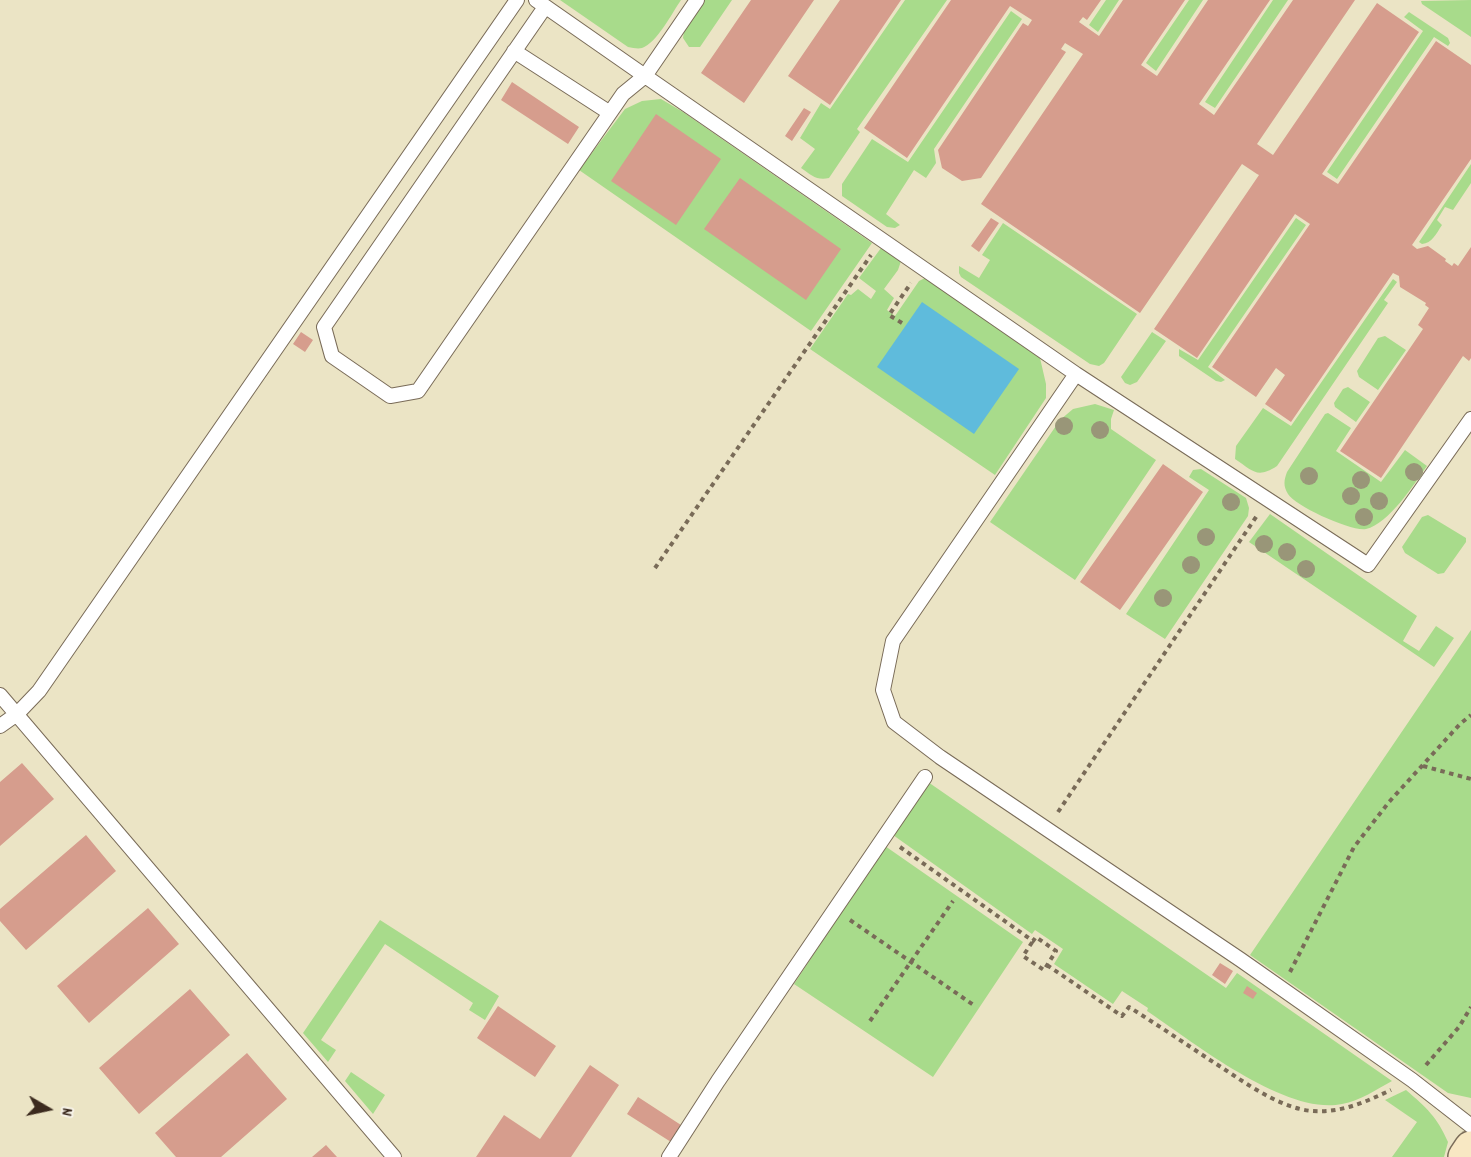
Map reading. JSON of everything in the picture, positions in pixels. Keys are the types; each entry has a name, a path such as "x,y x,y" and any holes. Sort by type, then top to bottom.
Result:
{"main road":[{"path":"1465,1157 1471,1148"}],"lane":[{"path":"0,726 17,714 39,691 517,0"},
{"path":"697,0 645,76 623,94 418,391 390,396 332,356 324,327 514,51 540,3 645,76 1076,374 1368,565 1471,419"},
{"path":"514,51 610,113"},
{"path":"1076,374 893,641 883,690 894,722 940,757 1412,1080 1471,1125"},
{"path":"0,695 394,1157"},
{"path":"669,1157 925,777"}],"path":[{"path":"655,568 882,240"},
{"path":"899,300 890,315 902,323"},
{"path":"1046,830 1268,500"},
{"path":"1281,989 1354,847 1389,801 1471,715"},
{"path":"1423,766 1471,780"},
{"path":"884,836 1034,941"},
{"path":"870,1021 953,901"},
{"path":"835,909 975,1006"},
{"path":"1036,937 1056,951 1044,970 1023,956 1034,941 1036,937"},
{"path":"1047,965 1122,1016 1129,1007 1255,1089 1290,1106 1311,1111 1343,1110 1362,1104 1412,1080 1459,1028 1471,1007"}],"green space":[{"path":"560,0 681,0 659,34 648,45 639,48 628,47"},
{"path":"705,0 732,0 700,47 689,47 683,38 684,31"},
{"path":"905,0 947,0 857,129 860,132 829,178 814,177 801,168 815,149 800,138 821,103 830,109"},
{"path":"1106,0 1119,0 1098,32 1089,25"},
{"path":"1189,0 1203,0 1156,71 1146,63"},
{"path":"1273,0 1288,0 1215,108 1205,102"},
{"path":"1471,0 1471,37 1422,4 1421,1"},
{"path":"1011,11 1022,19 934,149 936,163 926,178 914,170 886,214 900,225 895,228 887,227 842,196 842,184 872,139 908,162"},
{"path":"1409,12 1448,38 1450,43 1448,46 1434,37 1337,179 1327,172 1423,31 1404,17"},
{"path":"661,99 872,243 811,331 579,170 625,109 642,101"},
{"path":"1471,164 1471,183 1453,210 1445,207 1437,220 1442,225 1436,235 1422,244 1419,242"},
{"path":"1296,218 1306,225 1208,367 1225,380 1216,381 1179,356 1179,349 1198,360"},
{"path":"1003,223 1137,314 1104,363 1099,366 1090,364 961,277 959,266 979,278 990,260 982,255"},
{"path":"881,248 901,261 898,270 884,289 894,298 887,310 895,316 919,281 925,278 1040,358 1046,384 1046,398 995,475 810,349 848,294 851,295 858,289 871,299 876,291 859,278"},
{"path":"1393,279 1397,282 1384,300 1388,303 1277,466 1260,473 1235,459 1236,446 1263,408 1291,426"},
{"path":"1152,332 1166,341 1137,382 1130,385 1125,383 1121,377"},
{"path":"1385,336 1406,350 1378,390 1359,377 1357,371 1378,338"},
{"path":"1348,387 1370,402 1356,422 1335,407 1334,403 1343,389"},
{"path":"1095,404 1114,410 1111,429 1156,460 1075,580 990,522 1060,420 1073,409"},
{"path":"1328,413 1351,428 1336,451 1381,482 1405,450 1427,466 1392,512 1375,526 1359,529 1337,522 1301,505 1288,494 1285,488 1287,472 1325,414"},
{"path":"1201,469 1246,498 1249,508 1248,516 1165,639 1126,614 1209,490 1189,477 1193,470"},
{"path":"1270,514 1417,616 1403,641 1419,651 1436,626 1454,638 1434,667 1249,542"},
{"path":"1428,515 1466,538 1466,542 1444,573 1438,574 1405,553 1402,547 1422,517"},
{"path":"1471,630 1471,1098 1448,1093 1250,955"},
{"path":"928,782 1226,988 1237,973 1392,1081 1362,1098 1342,1104 1319,1105 1294,1099 1241,1074 1147,1011 1148,1008 1122,991 1113,1004 1054,964 1063,949 1035,930 1032,934 893,835"},
{"path":"885,846 1023,942 933,1077 794,984"},
{"path":"380,920 499,996 485,1020 469,1010 473,1003 385,944 321,1040 336,1050 328,1062 303,1033"},
{"path":"351,1072 385,1095 373,1114 345,1081"},
{"path":"1406,1090 1426,1108 1440,1126 1448,1142 1444,1157 1392,1157 1417,1122 1385,1100"}],"water":[{"path":"922,302 1019,369 974,434 877,367"}],"building":[{"path":"751,0 814,0 744,103 701,73"},
{"path":"840,0 901,0 830,105 788,76"},
{"path":"951,0 1101,0 1087,20 1083,17 1079,22 1099,36 1123,0 1185,0 1141,65 1157,76 1208,0 1270,0 1199,104 1214,115 1293,0 1355,0 1257,144 1273,155 1377,3 1419,32 1322,174 1338,184 1436,41 1471,65 1471,159 1412,245 1417,249 1428,246 1452,266 1454,263 1458,266 1471,247 1471,358 1469,361 1463,356 1381,478 1340,451 1423,329 1418,325 1429,308 1425,305 1426,303 1400,287 1399,276 1393,273 1291,422 1265,404 1285,375 1276,368 1256,397 1212,367 1310,224 1295,214 1197,358 1154,329 1259,175 1242,164 1140,313 981,204 1083,54 1065,43 1061,49 1066,52 981,178 962,181 942,168 938,150 1023,23 1028,26 1032,20 1010,6 907,158 864,128"},
{"path":"512,82 579,127 568,144 501,100"},
{"path":"804,108 811,112 792,141 785,136"},
{"path":"656,114 721,159 676,225 611,181"},
{"path":"740,178 841,249 806,300 704,229"},
{"path":"991,218 999,223 979,252 971,246"},
{"path":"301,332 313,340 305,352 293,344"},
{"path":"1163,464 1203,492 1120,610 1080,582"},
{"path":"22,763 54,799 0,846 0,782"},
{"path":"86,835 116,871 26,950 0,921 0,909"},
{"path":"148,908 179,944 89,1023 57,986"},
{"path":"1220,963 1233,971 1225,984 1212,975"},
{"path":"1247,986 1257,993 1253,999 1243,993"},
{"path":"190,989 230,1035 139,1114 99,1068"},
{"path":"498,1006 556,1046 535,1077 477,1038"},
{"path":"247,1053 287,1099 221,1157 176,1157 155,1133"},
{"path":"590,1065 619,1085 571,1157 476,1157 504,1115 540,1139"},
{"path":"638,1097 681,1125 671,1142 627,1114"},
{"path":"326,1145 337,1157 312,1157"}]}
